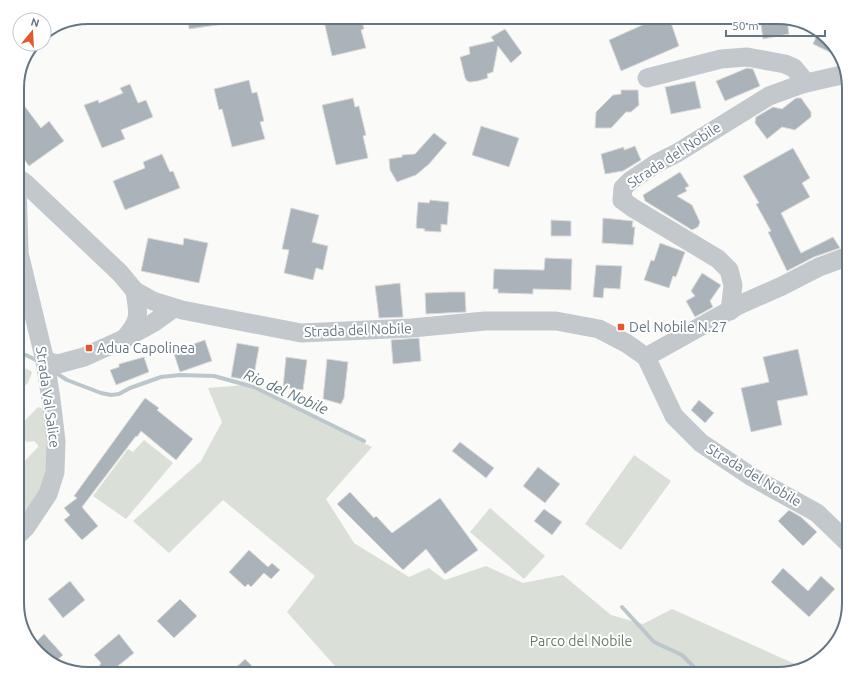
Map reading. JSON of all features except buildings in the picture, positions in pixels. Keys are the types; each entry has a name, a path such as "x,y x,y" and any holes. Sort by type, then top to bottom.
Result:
{"street":[{"path":"647,78 721,59 747,57 785,64 794,68 803,79 802,84"},
{"name":"Strada del Nobile","path":"730,311 733,285 729,270 718,259 622,200 623,188 630,181 657,163 677,153 769,96 802,84 841,75"},
{"name":"Strada del Nobile","path":"24,183 120,273 135,291 152,301 174,308 301,333 412,328 485,321 556,321 599,329 626,343 646,357 674,416 701,443 752,477 817,512 842,537"},
{"path":"646,357 730,311 818,267 842,258"},
{"name":"Strada Val Salice","path":"24,273 45,366 56,441 55,472 48,494 24,529"},
{"path":"124,339 134,327 138,315 135,291"},
{"path":"45,366 84,358 153,323 174,308"}],"green space":[{"path":"24,368 32,373 26,385 24,386"},
{"name":"Parco del Nobile","path":"246,385 372,447 326,499 354,543 409,577 429,568 445,580 486,566 523,583 563,575 611,615 643,624 672,609 796,664 778,667 336,667 287,612 315,576 223,500 169,553 133,521 201,461 222,422 208,388"},
{"path":"38,407 43,409 47,460 46,470 38,494 24,516 24,462 38,447 38,445 34,441 27,442 24,439 24,422"},
{"path":"144,440 173,463 126,519 93,496 128,449 133,452"},
{"path":"634,455 671,481 621,550 585,524"},
{"path":"490,508 545,556 524,579 470,532"}],"waterway":[{"name":"Rio del Nobile","path":"24,355 38,361"},
{"name":"Rio del Nobile","path":"53,371 67,380 101,393 111,395 119,394 130,388 161,377 180,375 214,376 254,387 364,441"},
{"name":"Rio del Nobile","path":"622,607 654,642 682,655 694,667"}],"place":[{"name":"Del Nobile N.27","path":"621,327"},
{"name":"Adua Capolinea","path":"89,348"}]}
